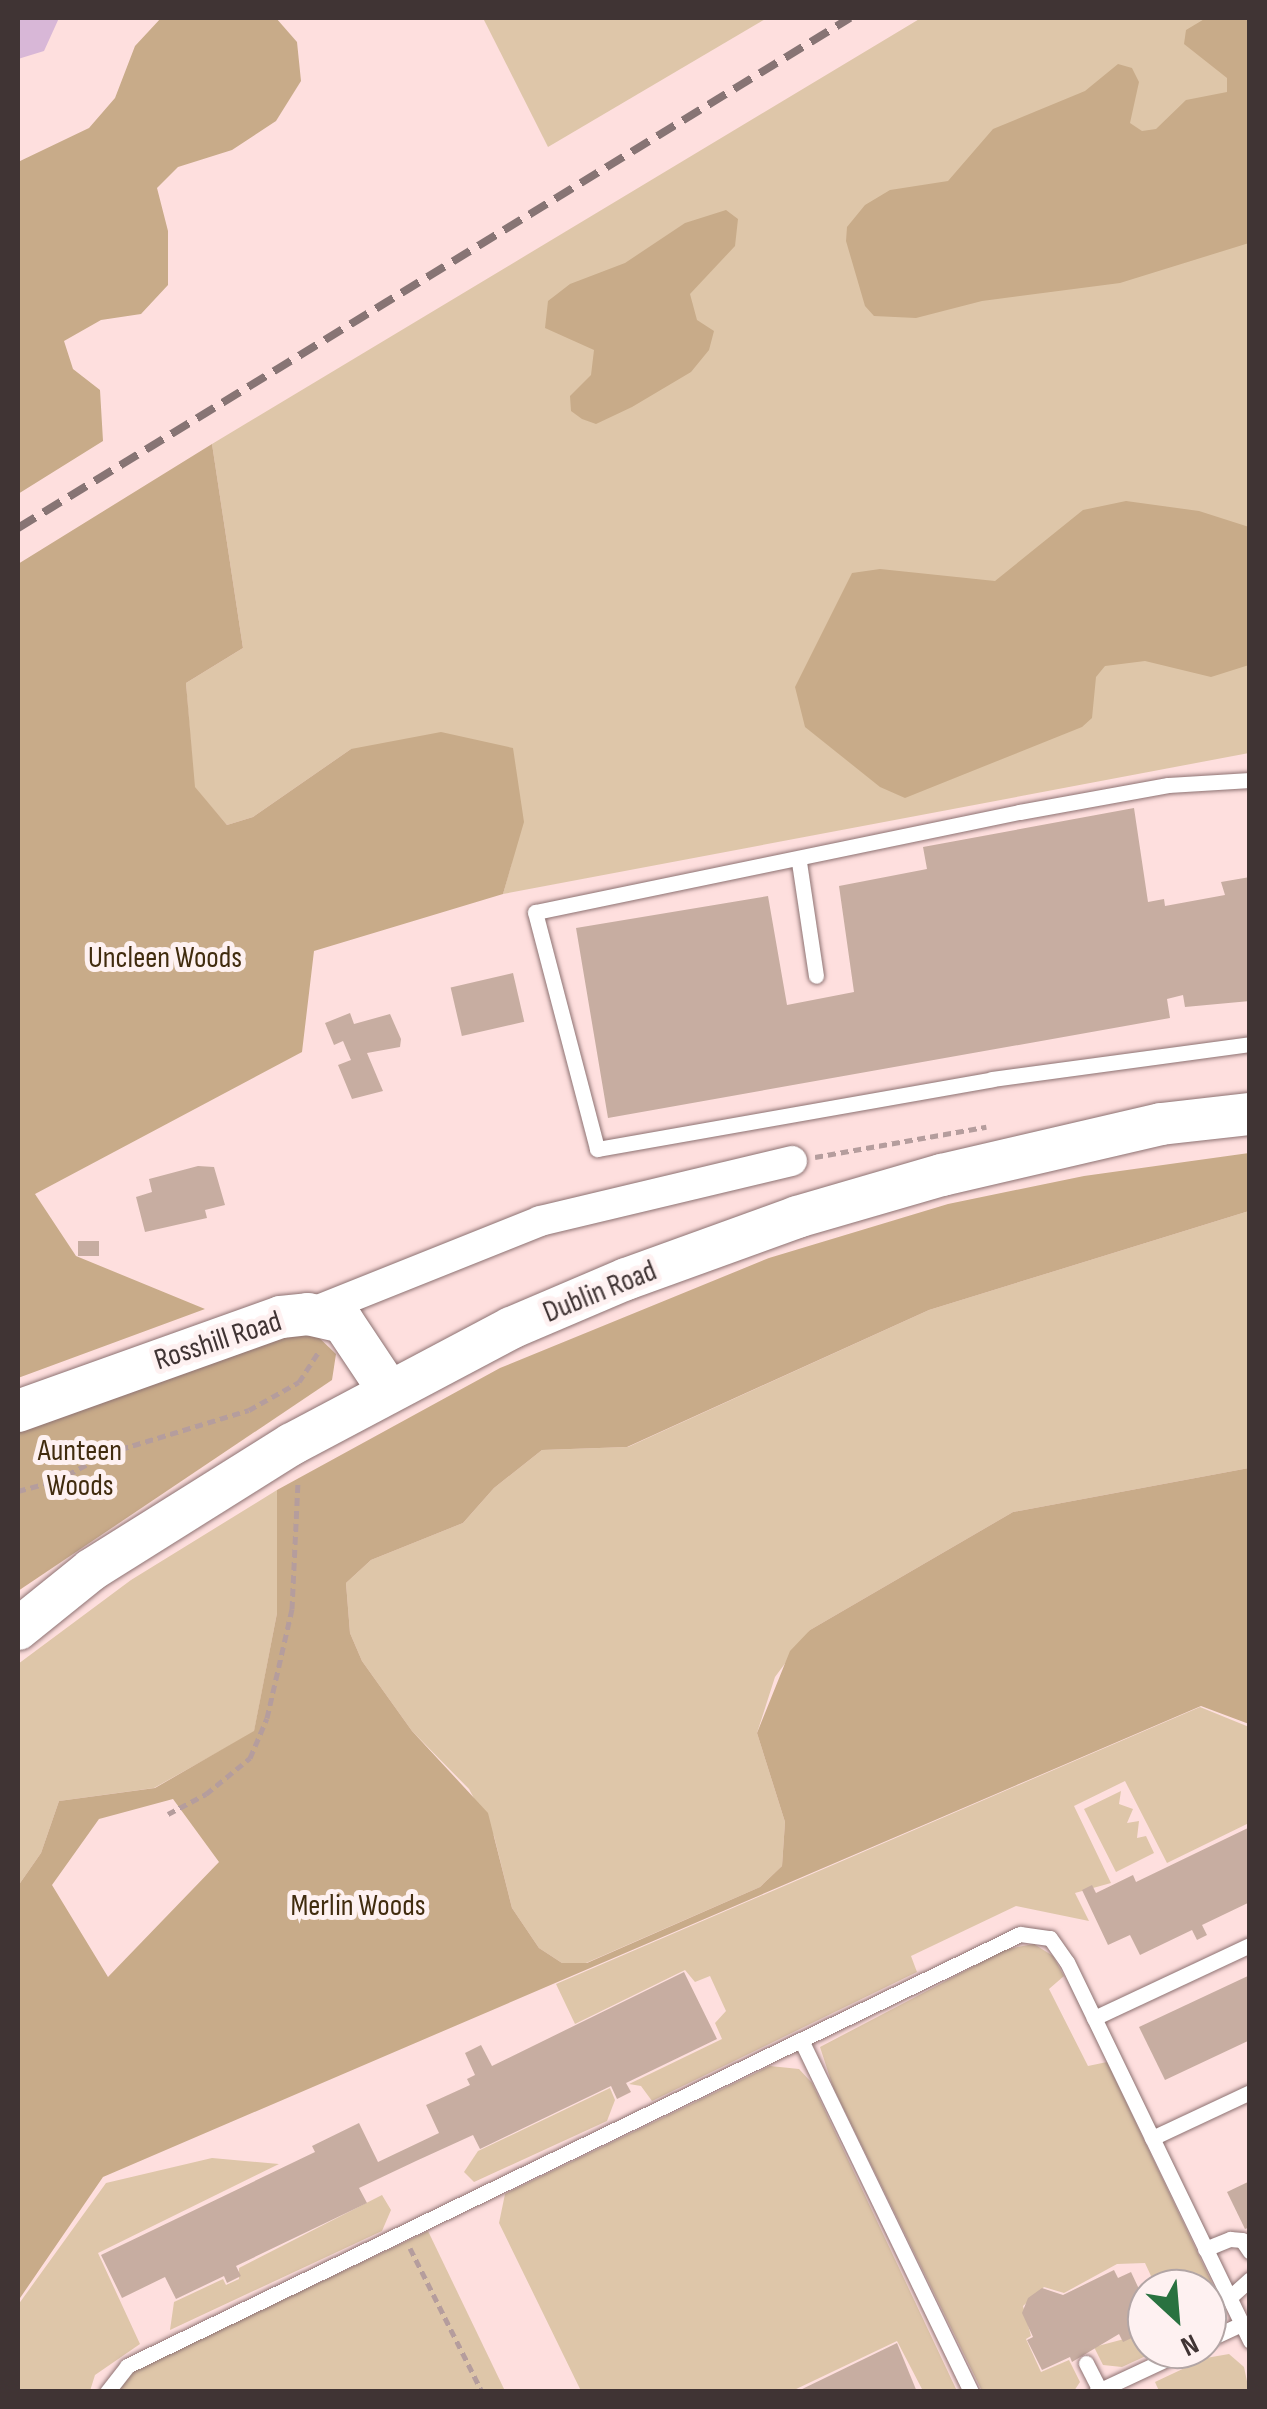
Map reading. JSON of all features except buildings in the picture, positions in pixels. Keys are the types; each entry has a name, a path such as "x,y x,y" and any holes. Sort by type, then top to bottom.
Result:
{"main road":[{"name":"Dublin Road","path":"18,1629 91,1570 292,1444 388,1390 626,1279 797,1217 942,1175 1162,1124 1250,1114"},
{"name":"Rosshill Road","path":"18,1410 281,1316 321,1317"},
{"path":"321,1317 344,1322 388,1390"}],"street":[{"path":"321,1317 565,1214 792,1161"}],"lane":[{"path":"1250,780 1168,785 1038,808 799,862 535,912 597,1148 992,1079 1250,1044"},
{"path":"799,862 816,976"},
{"path":"107,2392 126,2366 1020,1934 1050,1938 1058,1947 1250,2341"},
{"path":"1094,2018 1250,1946"},
{"path":"801,2040 971,2392"},
{"path":"1152,2138 1250,2092"},
{"path":"1205,2249 1230,2239 1242,2240 1250,2252"},
{"path":"1229,2298 1250,2279"},
{"path":"1227,2331 1242,2324"},
{"path":"1086,2363 1098,2391 1145,2369"}],"path":[{"path":"18,1490 282,1394 309,1367 321,1317"},
{"path":"168,1814 206,1794 250,1758 268,1718 292,1609 298,1485 292,1444"},
{"path":"402,2232 482,2392"}],"shaded area":[{"path":"18,18 59,18 44,51 18,59"},
{"path":"483,18 767,18 548,147"},
{"path":"921,18 1249,18 1249,753 503,894 512,862 351,749 253,817 227,825 194,787 186,683 243,648 212,444"},
{"path":"1249,1211 1249,1468 1013,1512 810,1630 775,1677 757,1733 785,1822 782,1866 760,1887 586,1963 562,1963 539,1948 512,1908 494,1836 469,1789 412,1731 362,1661 350,1633 346,1583 371,1560 463,1523 494,1488 542,1450 628,1447 929,1310"},
{"path":"277,1490 277,1613 254,1732 154,1788 59,1801 41,1853 18,1886 18,1664 131,1580"},
{"path":"1200,1707 1249,1727 1249,1823 1167,1863 1125,1781 1074,1806 1111,1883 1075,1893 1089,1921 1016,1906 911,1956 917,1972 652,2101 641,2086 629,2084 722,2039 715,2023 726,2011 710,1976 695,1982 685,1970 575,2024 556,1984"},
{"path":"1121,1791 1119,1804 1133,1809 1127,1823 1139,1821 1137,1838 1146,1836 1154,1853 1116,1872 1084,1809"},
{"path":"1034,1944 1053,1956 1064,1976 1049,1989 1088,2066 1107,2062 1205,2269 1148,2269 1145,2263 1117,2264 1064,2293 1044,2287 1023,2306 1031,2336 1026,2339 1041,2372 1069,2360 1080,2382 1074,2391 982,2391 833,2087 820,2047 1007,1949"},
{"path":"770,2066 799,2069 812,2083 957,2391 923,2391 897,2341 792,2391 581,2391 499,2223 505,2194"},
{"path":"610,2088 615,2100 607,2121 474,2182 464,2172 478,2151"},
{"path":"212,2158 279,2164 98,2253 140,2344 95,2375 90,2391 18,2391 18,2305 106,2183"},
{"path":"382,2195 391,2210 382,2231 170,2330 174,2302 223,2279 226,2285 239,2279 239,2268"},
{"path":"428,2231 505,2391 114,2392 125,2375"},
{"path":"1127,2338 1127,2365 1103,2365 1094,2347"},
{"path":"1227,2354 1244,2367 1249,2391 1159,2391 1155,2382 1183,2369 1227,2369"}],"green space":[{"path":"161,18 276,18 297,42 301,81 276,121 232,150 178,167 157,188 168,231 168,285 141,314 101,320 64,341 73,369 100,390 103,441 18,494 18,162 89,128 115,98 135,46"},
{"path":"1206,18 1249,18 1249,243 1120,283 982,301 916,318 874,316 865,306 846,241 847,227 865,205 890,190 948,181 993,129 1085,91 1118,64 1132,68 1139,82 1130,123 1142,131 1156,129 1186,100 1227,92 1227,78 1184,44 1186,30"},
{"path":"726,210 738,219 735,246 690,294 697,320 714,331 709,350 691,372 596,424 571,411 570,396 591,375 594,350 545,328 548,301 570,284 625,263 685,223"},
{"name":"Uncleen Woods","path":"212,444 243,648 186,683 195,787 227,825 253,817 351,749 441,732 513,748 524,822 503,894 314,951 302,1052 35,1194 76,1256 205,1309 18,1378 18,564"},
{"path":"1126,501 1199,511 1249,527 1249,665 1211,677 1145,661 1105,666 1096,677 1092,718 1082,727 905,798 880,787 805,727 795,687 852,573 880,569 995,581 1083,510"},
{"name":"Merlin Woods","path":"1249,1153 1249,1211 929,1310 627,1447 542,1450 494,1488 463,1523 371,1560 346,1583 350,1633 362,1661 412,1731 488,1813 512,1908 539,1948 562,1963 587,1963 760,1887 782,1866 785,1822 757,1733 790,1651 810,1630 1013,1512 1249,1468 1249,1724 1201,1706 103,2177 18,2301 18,1886 41,1853 59,1801 155,1788 254,1731 277,1613 277,1490 500,1368 769,1258 948,1204 1084,1176","holes":["173,1799 219,1862 108,1977 52,1885 99,1819"]},
{"name":"Aunteen Woods","path":"312,1331 336,1354 332,1380 18,1591 18,1426 213,1349"}],"railway":[{"path":"18,528 850,18"}]}
